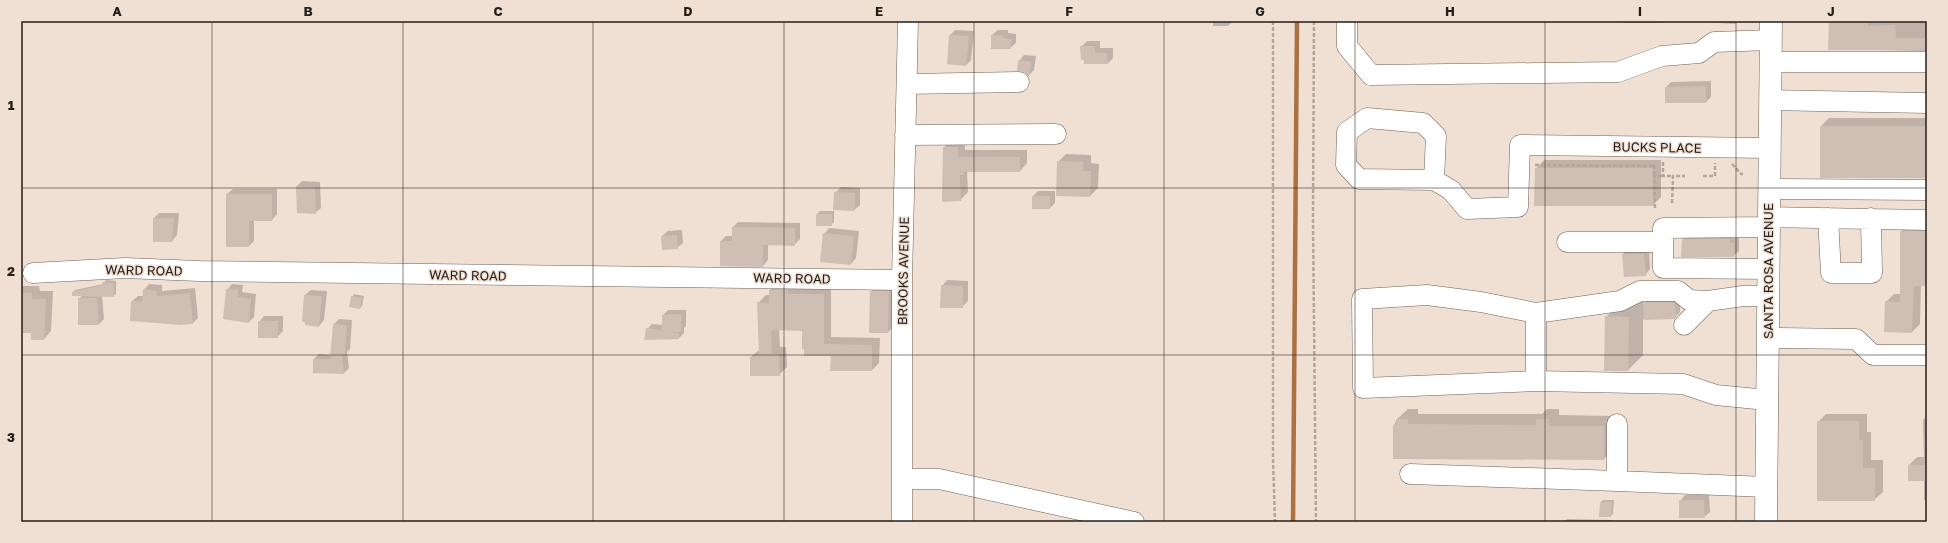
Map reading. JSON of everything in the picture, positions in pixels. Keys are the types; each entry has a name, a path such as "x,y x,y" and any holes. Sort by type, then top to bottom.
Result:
{"main road":[{"name":"SANTA ROSA AVENUE","path":"1766,522 1771,30"}],"street":[{"name":"BROOKS AVENUE","path":"902,522 902,280 908,21"},
{"path":"1347,21 1347,46 1371,75 1618,72 1662,56 1699,53 1714,42 1771,30"},
{"path":"1771,62 1927,62"},
{"path":"906,84 1019,82"},
{"path":"1770,100 1927,103"},
{"path":"1367,118 1423,123 1436,136 1434,180 1359,179 1346,165 1347,132 1367,118"},
{"path":"905,135 1056,134"},
{"name":"BUCKS PLACE","path":"1434,180 1451,190 1467,209 1518,207 1520,145 1769,148"},
{"path":"1769,189 1927,190"},
{"path":"1828,218 1831,273 1872,273 1871,218"},
{"path":"1768,269 1663,268 1663,228 1828,218 1927,220"},
{"path":"1567,242 1663,242"},
{"name":"WARD ROAD","path":"33,273 125,268 199,272 902,280"},
{"path":"1767,400 1716,395 1683,384 1536,381 1363,388 1362,299 1427,295 1481,302 1536,313 1620,301 1640,290 1678,291 1689,300 1708,301 1743,296 1768,296"},
{"path":"1684,324 1708,301"},
{"path":"1536,313 1536,381"},
{"path":"1768,338 1856,339 1873,355 1927,355"},
{"path":"1617,424 1617,481"},
{"path":"1410,474 1766,487"},
{"path":"902,480 939,479 1134,522"}],"path":[{"path":"1273,21 1273,459 1275,522"},
{"path":"1314,21 1313,228 1316,522"},
{"path":"1703,176 1715,176 1715,159"},
{"path":"1654,160 1655,208"},
{"path":"1730,163 1740,174 1743,174"},
{"path":"1535,165 1654,166"},
{"path":"1663,171 1664,176"},
{"path":"1654,176 1685,176"},
{"path":"1672,203 1673,176"}],"building":[{"path":"1829,21 1868,21 1868,26 1895,25 1896,38 1927,38 1927,50 1828,50"},
{"path":"949,35 969,36 966,66 947,64"},
{"path":"991,35 1003,35 1003,38 1011,39 1011,49 991,49"},
{"path":"1080,46 1095,46 1095,53 1107,53 1108,64 1084,64 1084,60 1081,60"},
{"path":"1018,60 1031,62 1029,77 1024,72 1017,71"},
{"path":"1706,86 1706,103 1665,103 1665,87"},
{"path":"1820,126 1927,126 1927,178 1820,178"},
{"path":"943,147 958,147 958,157 1020,157 1020,172 964,172 964,175 960,175 961,201 942,202"},
{"path":"1057,161 1083,162 1083,171 1091,171 1090,197 1056,196"},
{"path":"1535,168 1653,168 1653,206 1534,206"},
{"path":"296,186 315,187 316,214 297,213"},
{"path":"834,192 855,193 855,211 833,210"},
{"path":"226,194 272,194 272,221 249,221 249,247 226,247"},
{"path":"1032,196 1050,196 1050,209 1032,209"},
{"path":"816,214 832,214 832,226 816,226"},
{"path":"153,218 174,218 172,242 153,242"},
{"path":"732,227 795,228 795,246 763,245 763,267 720,266 720,241 732,241"},
{"path":"1900,231 1927,231 1927,286 1914,286 1912,333 1884,332 1885,301 1900,302"},
{"path":"823,233 854,236 851,265 820,262"},
{"path":"677,235 678,249 662,250 661,236"},
{"path":"1682,239 1730,239 1730,243 1734,243 1734,257 1681,257"},
{"path":"1622,254 1644,254 1646,276 1624,277"},
{"path":"102,282 114,283 114,297 72,296 72,292 102,285"},
{"path":"941,285 963,286 963,308 940,308"},
{"path":"143,289 157,291 157,296 190,293 193,324 180,325 130,321 131,301 142,302"},
{"path":"226,289 238,290 238,297 251,299 249,323 223,319"},
{"path":"769,290 788,290 788,294 824,294 824,344 872,345 872,371 830,371 831,356 804,356 804,349 802,349 802,331 771,330 772,354 779,354 780,376 750,376 750,357 756,357 756,354 759,354 757,302 769,303"},
{"path":"870,291 889,291 888,333 869,333"},
{"path":"21,293 32,293 32,299 46,299 44,340 31,340 31,333 21,333"},
{"path":"304,295 322,296 319,327 305,325 305,322 302,322"},
{"path":"351,296 362,298 360,309 349,307"},
{"path":"78,298 97,298 99,325 78,325"},
{"path":"1643,302 1674,302 1676,317 1675,319 1644,320"},
{"path":"681,314 681,332 673,332 679,333 679,339 644,340 646,328 662,330 662,315"},
{"path":"1605,316 1629,317 1628,371 1604,371"},
{"path":"258,321 278,321 278,338 258,338"},
{"path":"333,324 347,325 345,355 342,355 344,374 313,373 313,359 330,359"},
{"path":"1396,419 1408,419 1408,424 1536,425 1536,419 1549,419 1549,426 1604,426 1604,460 1393,459 1393,425 1396,425"},
{"path":"1817,421 1859,421 1859,440 1863,440 1863,468 1875,468 1875,501 1817,501"},
{"path":"1908,465 1927,465 1927,481 1908,481"},
{"path":"1679,500 1704,500 1705,518 1679,518"},
{"path":"1600,502 1612,502 1611,517 1599,517"}],"waterway":[{"path":"1293,522 1297,21"}]}
